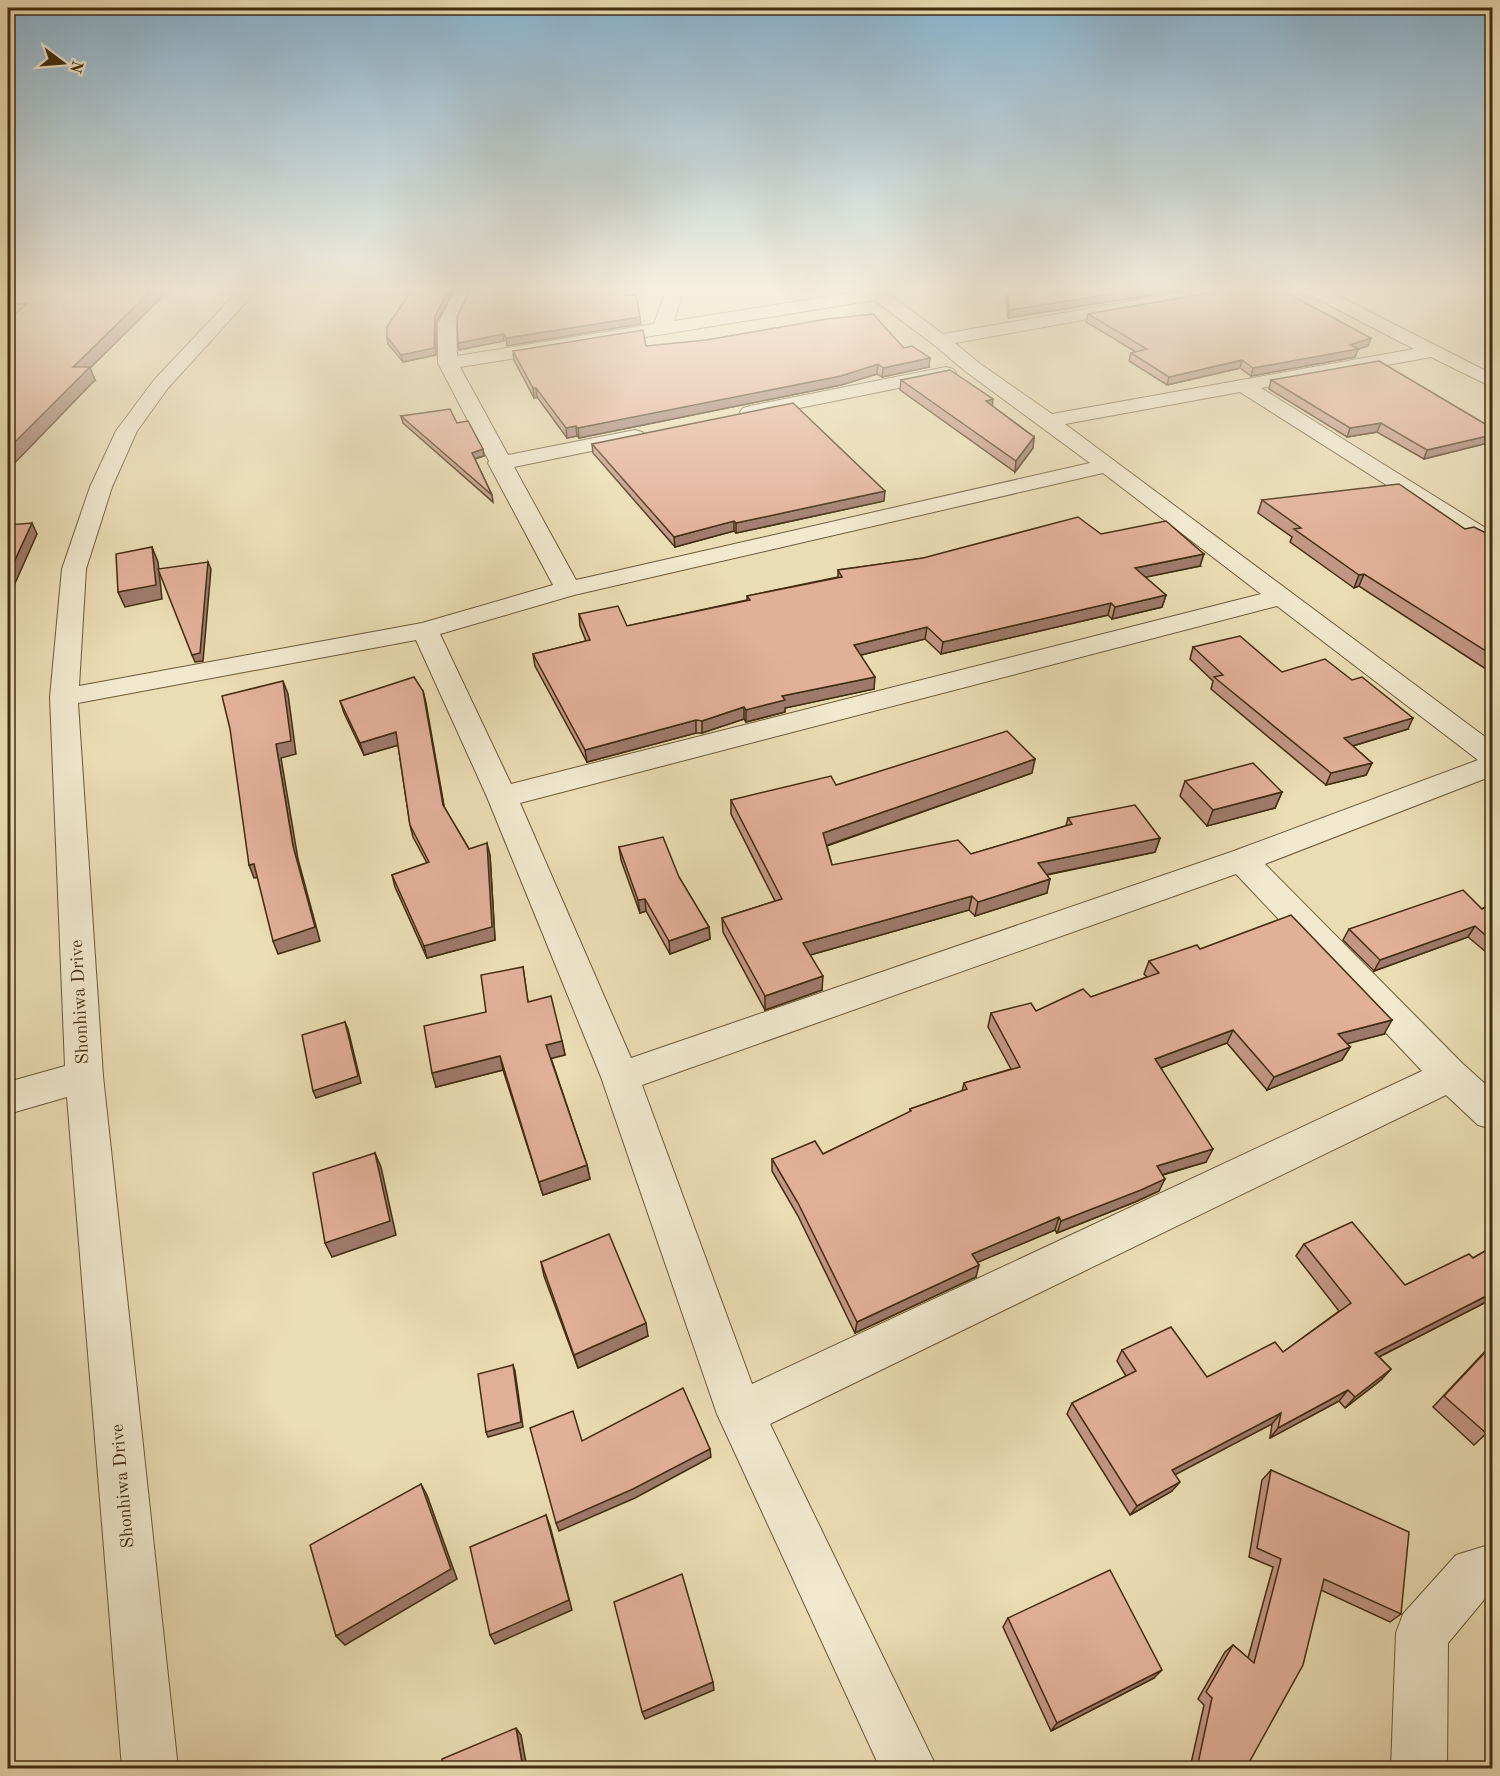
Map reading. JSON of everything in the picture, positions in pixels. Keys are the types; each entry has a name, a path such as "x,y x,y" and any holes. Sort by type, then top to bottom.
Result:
{"street":[{"name":"Shonhiwa Drive","path":"150,1768 84,1076 64,697 75,569 101,487 127,431 173,371"},
{"path":"452,371 568,589"},
{"path":"730,417 958,371"},
{"path":"976,371 1048,421 1492,756"},
{"path":"1048,421 1321,371"},
{"path":"1472,371 1492,381"},
{"path":"1242,385 1492,542"},
{"path":"500,463 649,433"},
{"path":"64,697 425,630 568,589 1106,466"},
{"path":"502,797 1281,597"},
{"path":"425,630 502,797 620,1077 740,1414 909,1768"},
{"path":"620,1077 1242,860 1492,765"},
{"path":"1242,860 1450,1075 1492,1113"},
{"path":"740,1414 1450,1075"},
{"path":"8,1098 84,1076"},
{"path":"1419,1768 1422,1634 1474,1573 1492,1569"}],"building":[{"path":"8,371 86,371 8,449"},
{"path":"524,371 857,371 841,376 578,428 576,426 566,428 536,388 533,388"},
{"path":"951,371 993,399 986,401 1034,437 1016,461 901,380"},
{"path":"1159,371 1195,371 1169,377"},
{"path":"1323,371 1396,371 1492,428 1492,435 1427,450 1381,423 1350,428 1271,380"},
{"path":"793,403 885,491 736,523 734,521 674,537 592,444"},
{"path":"450,409 457,423 468,421 483,449 472,453 492,495 401,416"},
{"path":"1399,484 1465,529 1474,527 1492,536 1492,655 1364,574 1359,575 1294,529 1301,528 1262,500"},
{"path":"1078,517 1101,534 1166,521 1204,554 1135,568 1166,595 1115,607 1111,603 943,642 927,627 854,645 875,677 782,696 785,700 746,710 744,707 702,721 696,720 585,750 533,654 590,640 579,614 618,606 627,626 750,600 747,596 842,577 838,570 923,558"},
{"path":"32,523 8,575 8,525"},
{"path":"152,547 156,585 118,592 116,554"},
{"path":"208,562 200,653 192,655 158,569"},
{"path":"1240,636 1282,672 1325,659 1352,680 1362,677 1413,718 1344,738 1372,763 1331,773 1214,677 1223,675 1193,647"},
{"path":"414,677 423,691 443,805 469,849 487,843 492,927 424,946 392,875 429,862 410,825 396,732 360,743 340,701"},
{"path":"283,681 291,741 276,744 293,846 315,927 273,941 254,864 249,865 230,729 222,696"},
{"path":"1007,731 1035,759 823,833 832,865 958,840 971,854 1072,824 1068,818 1135,805 1160,838 1038,863 1050,879 978,902 972,896 803,943 823,976 765,996 722,918 782,899 731,800 831,776 836,785"},
{"path":"1253,763 1282,792 1213,810 1185,781"},
{"path":"663,837 679,877 709,927 669,941 645,899 638,900 619,847"},
{"path":"1463,890 1482,909 1492,903 1492,941 1475,926 1380,960 1349,929"},
{"path":"1291,915 1392,1020 1338,1034 1350,1047 1274,1077 1233,1030 1155,1059 1213,1149 1157,1166 1165,1179 1141,1190 1061,1221 1059,1217 972,1254 979,1265 857,1322 798,1203 772,1159 815,1141 823,1154 911,1111 910,1109 967,1089 964,1083 1020,1067 991,1013 1031,1003 1036,1011 1083,989 1091,997 1159,973 1149,961 1197,945 1200,949"},
{"path":"523,967 528,1002 551,996 562,1041 546,1045 587,1165 539,1182 500,1056 432,1073 424,1026 486,1012 481,975"},
{"path":"345,1022 358,1076 313,1091 302,1035"},
{"path":"375,1153 390,1221 325,1243 313,1173"},
{"path":"1352,1222 1405,1285 1469,1254 1473,1258 1492,1247 1492,1293 1375,1353 1391,1369 1355,1397 1348,1390 1278,1428 1281,1413 1172,1470 1180,1482 1137,1506 1072,1403 1136,1371 1122,1350 1171,1327 1207,1377 1275,1342 1283,1352 1351,1303 1304,1244"},
{"path":"609,1234 646,1323 574,1355 541,1262"},
{"path":"1492,1345 1492,1428 1487,1434 1444,1396"},
{"path":"513,1365 521,1422 486,1432 478,1374"},
{"path":"683,1388 710,1449 633,1489 556,1523 530,1428 573,1411 582,1441"},
{"path":"1271,1470 1409,1532 1401,1614 1324,1579 1303,1665 1246,1768 1197,1768 1212,1698 1206,1692 1233,1645 1254,1663 1281,1559 1257,1548"},
{"path":"421,1484 451,1569 336,1636 310,1545"},
{"path":"546,1515 569,1600 490,1635 470,1547"},
{"path":"1110,1570 1162,1670 1057,1723 1008,1618"},
{"path":"682,1574 713,1682 642,1712 614,1602"},
{"path":"516,1728 523,1768 443,1768 442,1759"}]}
